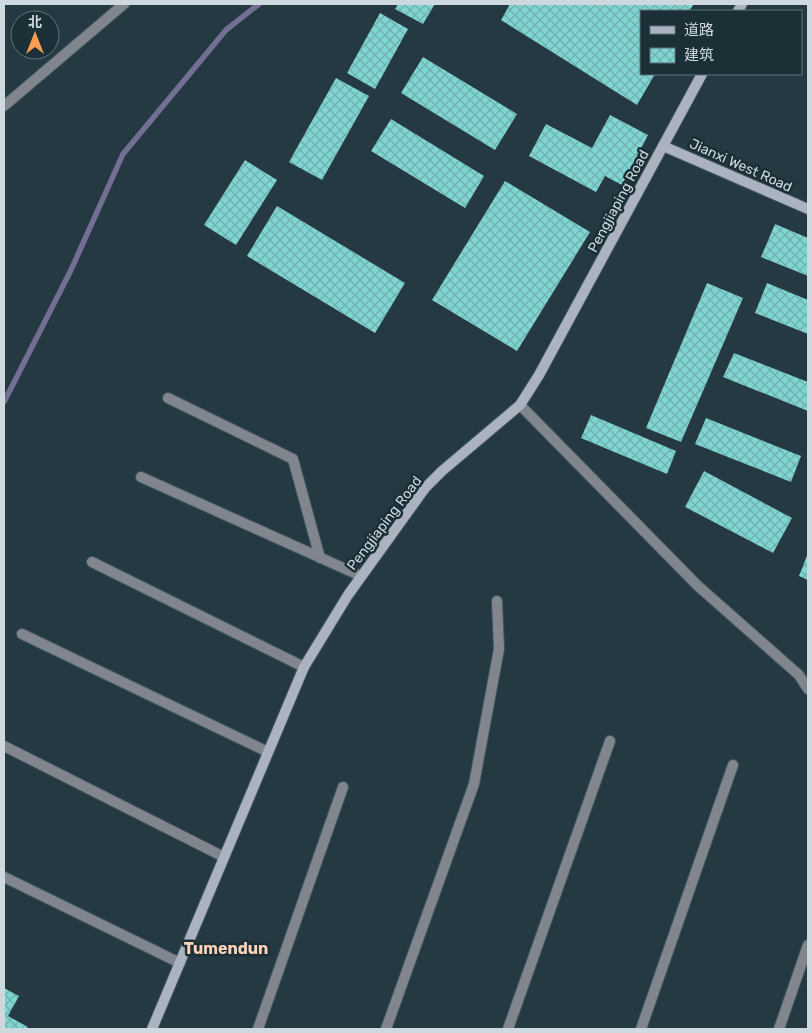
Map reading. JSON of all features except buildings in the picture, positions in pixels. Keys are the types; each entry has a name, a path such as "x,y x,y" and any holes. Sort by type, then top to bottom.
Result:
{"street":[{"path":"4,106 124,4"},
{"name":"Pengjiaping Road","path":"152,1029 304,667 361,576 425,488 442,471 520,405 539,375 701,75"},
{"name":"Jianxi West Road","path":"663,146 808,209"},
{"path":"168,398 293,459 320,558"},
{"path":"520,405 698,586 799,675 808,689"},
{"path":"141,476 361,576"},
{"path":"92,562 304,667"},
{"path":"386,1029 474,784 499,649 497,601"},
{"path":"22,634 268,752"},
{"path":"508,1029 610,741"},
{"path":"4,746 224,857"},
{"path":"641,1029 733,765"},
{"path":"258,1029 343,787"},
{"path":"4,877 180,962"},
{"path":"779,1029 808,945"}],"waterway":[{"path":"4,402 71,270 123,154 226,30 259,4"}],"district":[{"name":"Tumendun","path":"226,948"}]}
